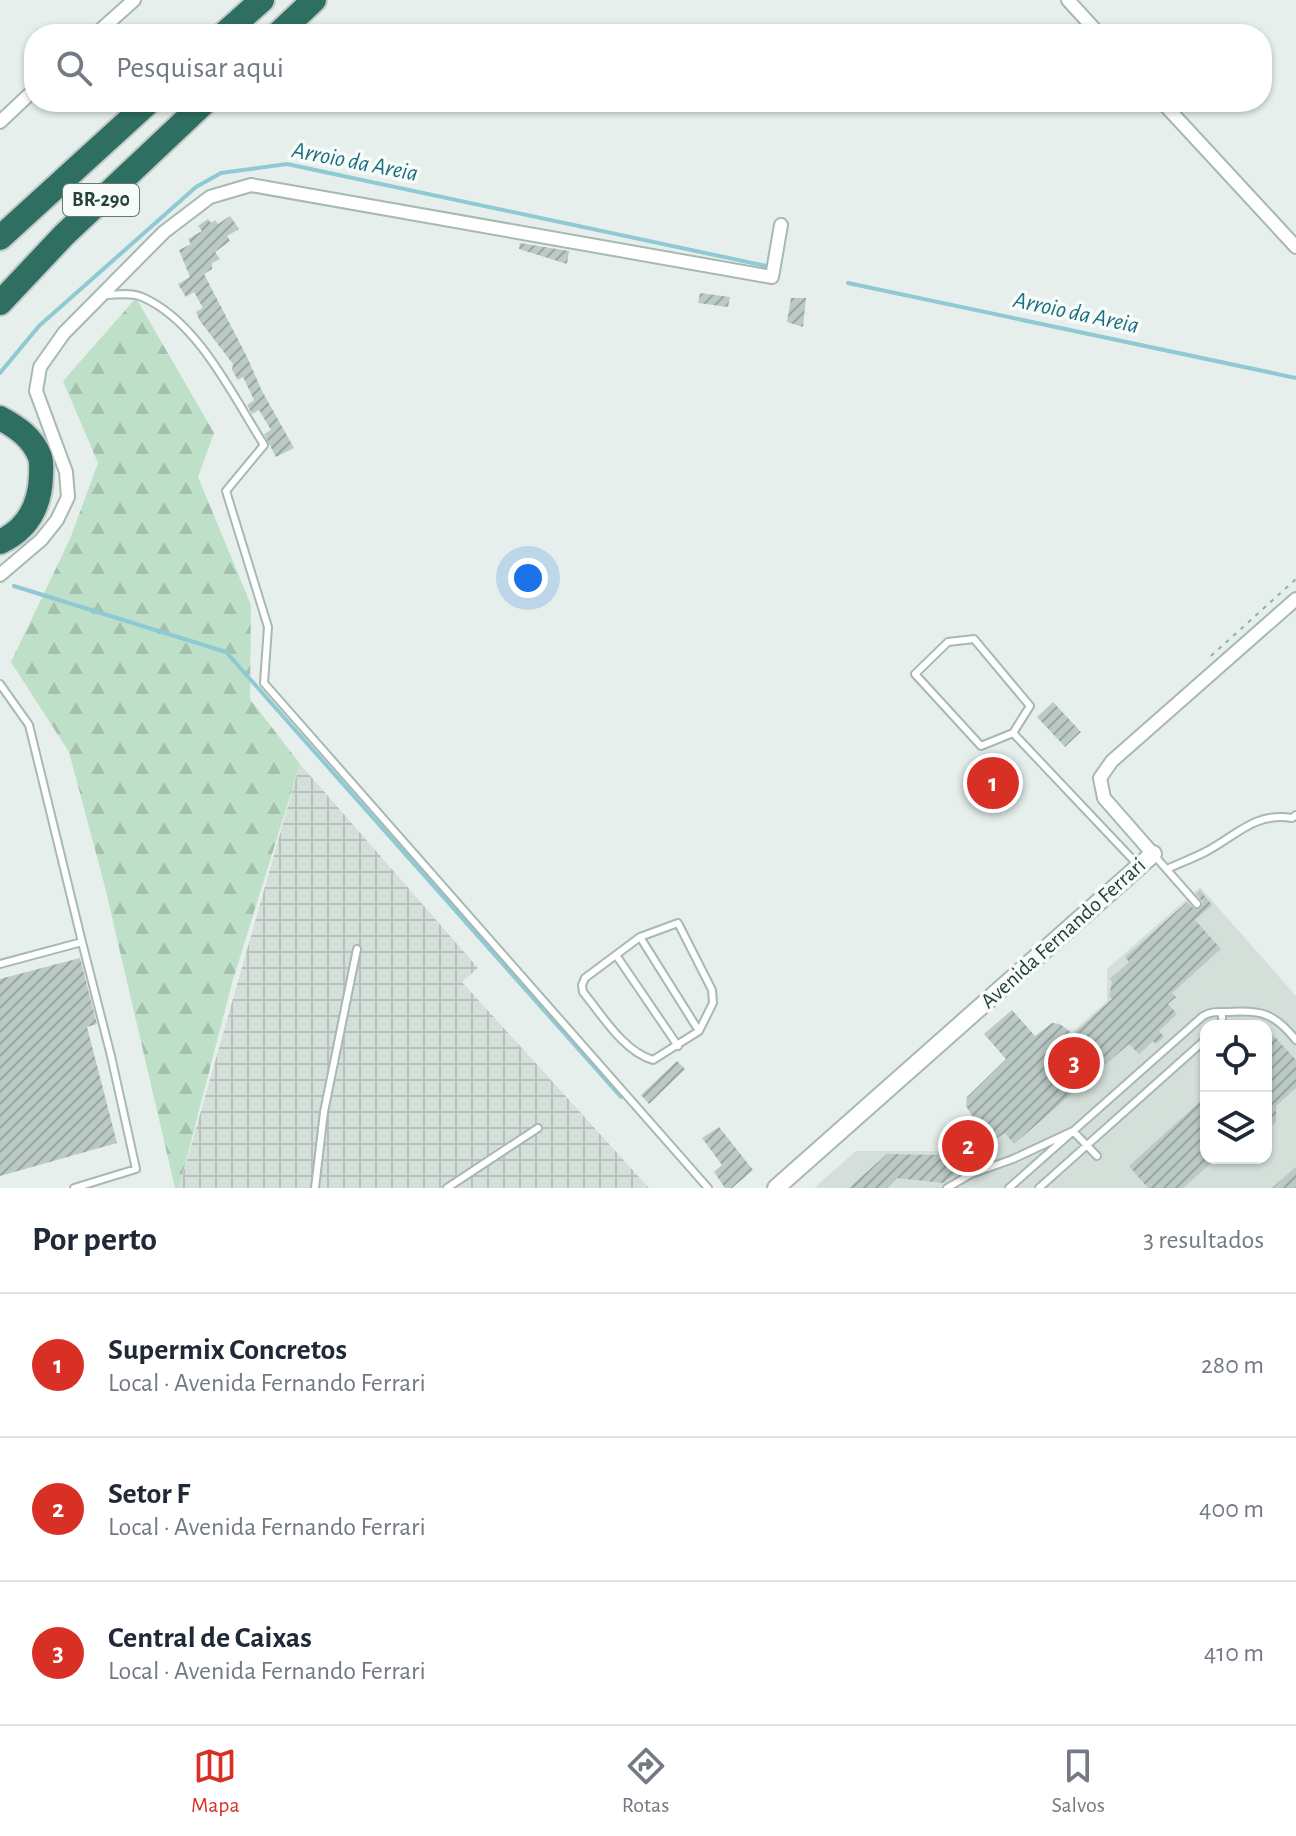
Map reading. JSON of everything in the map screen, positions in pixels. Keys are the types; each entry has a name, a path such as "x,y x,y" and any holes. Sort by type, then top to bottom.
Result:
{"highway":[{"path":"235,24 262,0"},
{"path":"289,24 314,0"},
{"name":"BR-290","path":"0,238 138,112"},
{"name":"BR-290","path":"0,303 64,235 194,112"},
{"path":"0,418 21,430 41,459 40,498 30,519 11,537 0,542"}],"street":[{"path":"107,24 134,0"},
{"path":"1068,0 1090,24"},
{"path":"0,122 24,99"},
{"path":"1171,112 1296,247"},
{"path":"0,575 41,540 57,520 68,497 66,472 36,391 40,367 64,333 99,296 164,232 210,197 251,185 772,277 781,225"},
{"name":"Avenida Fernando Ferrari","path":"776,1188 1153,854 1104,798 1100,778 1112,761 1296,599"}],"lane":[{"path":"99,296 141,296 181,323 202,348 264,445 226,491 268,627 264,683 708,1188"},
{"path":"974,639 1030,706 1013,733 981,746 915,674 948,642 974,639"},
{"path":"0,684 29,725 136,1169 74,1188"},
{"path":"1013,733 1139,866"},
{"path":"1167,869 1210,850 1233,833 1263,819 1276,816 1292,818 1296,815"},
{"path":"1153,854 1197,904"},
{"path":"678,923 712,990 713,1003 699,1031 653,1060 630,1047 583,992 585,978 616,955 640,937 678,923"},
{"path":"640,937 699,1031"},
{"path":"0,964 82,942"},
{"path":"315,1188 324,1112 357,949"},
{"path":"616,955 678,1046"},
{"path":"1009,1188 1212,1011 1259,1011 1281,1022 1296,1040"},
{"path":"1222,1012 1222,1020"},
{"path":"1039,1188 1200,1044"},
{"path":"447,1188 538,1128"},
{"path":"1073,1131 1097,1156"},
{"path":"947,1188 971,1174 1013,1159 1073,1131"}],"shaded area":[{"path":"300,764 478,968 462,982 649,1188 179,1188"},
{"path":"1200,887 1296,996 1296,1188 814,1188 856,1151 940,1151 1107,1001 1107,969"}],"green space":[{"path":"136,298 214,433 198,477 251,605 250,699 300,764 232,983 179,1188 175,1188 105,887 69,752 11,662 70,539 98,463 63,381"}],"building":[{"path":"230,216 239,229 227,236 230,241 215,252 220,259 212,263 212,269 204,274 294,448 276,457 264,434 271,430 259,410 252,414 247,405 254,400 243,377 238,380 232,370 233,364 200,321 196,312 203,308 194,292 186,297 178,284 190,277 179,250 191,244 188,239 202,231 198,226 208,219 218,224"},
{"path":"520,243 569,251 567,264 519,249"},
{"path":"700,293 730,297 728,307 698,303"},
{"path":"791,298 806,298 803,327 787,322"},
{"path":"1053,702 1081,732 1065,747 1037,717"},
{"path":"990,757 1017,790 996,808 968,776"},
{"path":"1200,890 1212,905 1195,920 1221,949 1172,993 1176,997 1168,1004 1177,1014 1159,1031 1164,1037 1156,1044 1153,1041 1139,1054 1129,1044 1014,1144 1005,1133 944,1183 897,1178 887,1188 849,1188 887,1154 938,1155 976,1122 966,1106 967,1097 1006,1059 984,1034 1012,1010 1035,1036 1052,1023 1060,1024 1073,1034 1112,999 1109,996 1110,979 1129,962 1125,957 1187,902 1194,909 1201,908 1203,902 1196,894"},
{"path":"80,958 97,1024 87,1027 117,1143 0,1176 0,979"},
{"path":"1274,1036 1296,1060 1296,1088 1276,1106 1276,1122 1272,1125 1272,1092"},
{"path":"677,1061 685,1069 649,1104 641,1095"},
{"path":"1200,1101 1200,1164 1210,1164 1183,1188 1148,1188 1129,1166"},
{"path":"719,1127 753,1170 732,1188 725,1188 714,1172 722,1165 702,1138"},
{"path":"1296,1167 1296,1188 1272,1188"}],"waterway":[{"name":"Arroio da Areia","path":"0,373 39,326 196,187 221,173 287,164 771,267"},
{"name":"Arroio da Areia","path":"848,283 1296,378"},
{"path":"14,586 226,652 621,1097"}],"place":[{"name":"Supermix Concretos","path":"993,783"},
{"name":"Central de Caixas","path":"1074,1063"},
{"name":"Setor F","path":"968,1146"}]}
